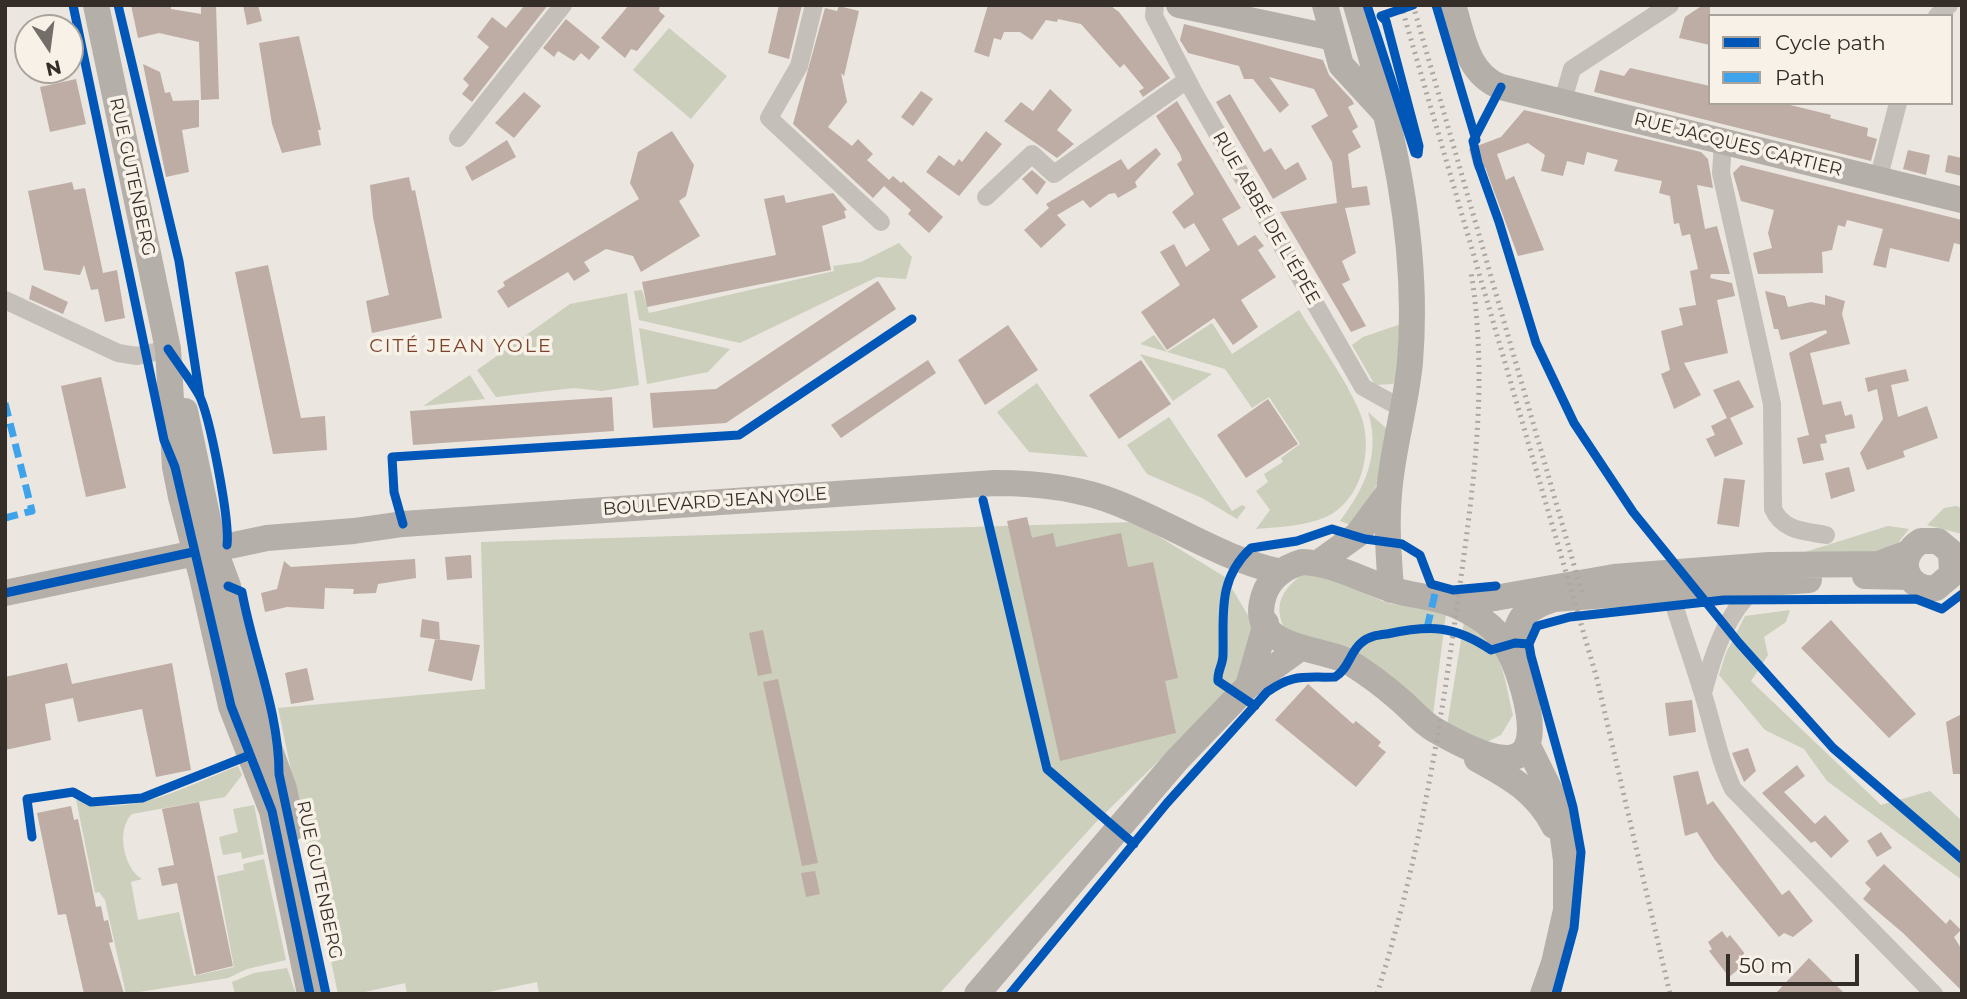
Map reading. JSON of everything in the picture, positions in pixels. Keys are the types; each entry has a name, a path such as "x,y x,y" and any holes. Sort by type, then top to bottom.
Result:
{"main road":[{"name":"RUE GUTENBERG","path":"96,5 167,349 182,396 204,550 202,577 230,706 272,811 310,994"},
{"path":"1179,5 1334,38"},
{"path":"1325,5 1342,65 1388,116"},
{"path":"1356,5 1388,116 1403,190 1410,295 1410,361 1405,406 1389,492 1391,590"},
{"name":"RUE JACQUES CARTIER","path":"1453,5 1471,62 1479,76 1488,82 1723,143 1962,200"},
{"name":"RUE GUTENBERG","path":"167,349 175,467 204,550 228,586 253,703 284,789 326,994"},
{"name":"BOULEVARD JEAN YOLE","path":"5,593 267,538 403,524 995,482 1026,484 1105,498 1188,535 1223,555 1281,572"},
{"path":"1318,562 1357,535 1389,492"},
{"path":"1457,743 1502,758 1520,755 1528,746 1532,725 1515,662 1516,626 1530,607 1554,599 1757,586 1858,576 1908,565 1921,541 1929,540 1954,546 1953,559 1957,570 1945,583 1928,589 1920,587 1908,565"},
{"name":"BOULEVARD JEAN YOLE","path":"1223,555 1281,640 1299,649"},
{"path":"1248,686 1269,584 1281,572 1302,562 1318,562 1391,590 1455,605 1491,627 1515,662"},
{"path":"1455,605 1631,576 1769,565 1908,565"},
{"path":"977,994 1176,761 1248,686 1299,649 1349,662 1471,756 1530,791 1546,810 1561,837"},
{"path":"1528,746 1559,808 1566,860 1566,910 1554,963 1543,994"}],"street":[{"path":"458,138 563,5"},
{"path":"814,5 799,66 769,118 881,222"},
{"name":"RUE ABBÉ DE L'ÉPÉE","path":"1155,5 1154,16 1187,80 1363,387 1405,406"},
{"path":"1563,100 1572,69 1670,5"},
{"path":"986,197 1032,154 1054,174 1187,80"},
{"path":"1878,180 1897,105"},
{"path":"1723,143 1721,173 1772,404 1773,509 1778,519 1789,528 1826,535"},
{"path":"5,300 118,353 137,356 167,349"},
{"path":"1631,576 1670,592 1703,693 1721,764 1733,789 1934,994"},
{"path":"1703,693 1715,647 1745,599 1757,586"}],"green space":[{"path":"669,28 727,76 691,119 633,70"},
{"path":"899,243 912,257 906,279 877,277 740,343 639,320 634,291 642,290 649,313 834,271 833,266 861,262"},
{"path":"627,293 639,385 602,391 574,388 496,397 477,370 570,304"},
{"path":"1299,310 1347,386 1364,427 1366,441 1362,471 1349,498 1339,509 1318,520 1292,526 1256,529 1270,510 1256,491 1268,482 1264,474 1283,462 1281,458 1300,444 1269,397 1252,408 1225,369 1167,352 1212,323 1232,354"},
{"path":"1398,325 1402,327 1397,378 1393,384 1375,385 1352,345 1363,337"},
{"path":"639,328 730,349 708,372 647,384"},
{"path":"1154,335 1167,352 1140,344"},
{"path":"1140,354 1212,374 1173,401"},
{"path":"470,375 485,399 423,406"},
{"path":"1037,383 1088,457 1029,452 997,412"},
{"path":"1368,412 1387,429 1384,456 1374,492 1353,526 1340,521 1357,496 1368,470 1373,442"},
{"path":"1169,417 1232,511 1242,505 1246,507 1237,519 1202,498 1147,474 1127,445"},
{"path":"1944,508 1962,508 1962,534 1927,525"},
{"path":"1135,522 1225,577 1270,652 1098,820 939,994 539,994 537,982 479,994 407,994 405,983 356,994 338,994 278,708 485,689 481,542"},
{"path":"1888,526 1909,529 1894,548 1873,553 1805,552"},
{"path":"1305,573 1325,577 1387,603 1446,614 1432,722 1285,630 1280,612 1282,597"},
{"path":"1790,610 1786,622 1764,637 1768,655 1751,681 1881,805 1930,791 1962,821 1962,880 1827,781 1804,749 1765,730 1719,675 1726,653 1745,616"},
{"path":"1464,622 1477,629 1494,649 1504,674 1513,715 1501,735 1487,742 1447,726"},
{"path":"238,766 242,775 225,797 132,814 127,821 123,838 126,858 135,874 142,879 131,882 138,920 179,912 194,976 234,967 217,876 244,870 243,864 264,859 286,960 247,969 228,978 126,994 105,900 99,892 95,893 76,799 96,805 137,803 158,798"},
{"path":"254,805 264,854 242,859 241,852 223,855 219,837 238,832 233,809"},
{"path":"287,968 296,994 235,994 232,982 254,973"}],"building":[{"path":"131,5 171,5 171,9 201,14 201,5 216,5 219,99 201,100 199,42 159,33 138,38"},
{"path":"243,5 258,5 262,21 247,25"},
{"path":"525,5 548,5 472,102 462,94 469,85 463,79 489,47 477,37 492,17 506,28"},
{"path":"629,5 660,5 659,11 665,16 637,51 631,49 625,58 601,38"},
{"path":"779,5 802,5 789,59 768,53"},
{"path":"988,5 1111,6 1119,12 1170,78 1143,97 1139,91 1144,88 1124,64 1120,68 1081,24 1058,19 1057,22 1046,20 1032,40 1020,32 1004,32 1001,40 994,38 989,57 974,52"},
{"path":"1703,5 1710,5 1708,45 1679,38 1685,17"},
{"path":"839,6 859,11 844,76 841,73 847,102 828,127 852,146 858,139 873,154 867,160 889,180 893,176 901,183 903,181 943,217 929,233 908,214 911,210 884,186 873,198 793,124 825,8 837,11"},
{"path":"566,19 600,47 589,60 581,53 574,61 558,51 554,57 543,48"},
{"path":"1184,24 1323,60 1329,75 1352,100 1354,104 1348,107 1358,127 1352,131 1361,147 1348,154 1352,188 1367,186 1370,205 1345,208 1356,253 1342,261 1350,280 1342,284 1366,326 1351,332 1280,212 1337,203 1332,162 1311,126 1328,116 1314,89 1269,77 1289,105 1280,113 1253,79 1244,79 1239,66 1188,53 1180,40"},
{"path":"299,36 321,130 318,130 321,145 282,153 272,124 259,43"},
{"path":"143,64 160,72 165,93 170,92 173,101 199,100 199,127 182,130 189,172 166,177"},
{"path":"1630,68 1708,86 1708,105 1790,105 1831,115 1830,118 1868,128 1867,136 1877,139 1871,161 1594,92 1600,70 1624,76"},
{"path":"77,84 86,124 50,132 40,87"},
{"path":"1050,89 1072,110 1057,130 1074,144 1057,158 1004,121 1021,102 1033,111"},
{"path":"921,91 933,99 913,126 901,117"},
{"path":"524,92 541,106 514,138 495,123"},
{"path":"1230,94 1264,152 1271,148 1285,170 1298,162 1307,179 1273,199 1216,102"},
{"path":"1177,101 1241,208 1222,219 1238,246 1255,235 1264,246 1258,250 1276,277 1241,300 1258,327 1233,345 1214,318 1167,350 1141,312 1180,285 1160,252 1174,244 1186,267 1210,250 1194,223 1184,229 1172,212 1194,194 1177,164 1182,160 1180,154 1156,116"},
{"path":"1524,110 1701,152 1708,159 1713,188 1697,185 1705,229 1717,226 1730,274 1711,274 1710,278 1732,283 1735,296 1717,300 1728,353 1684,363 1701,395 1674,409 1661,374 1670,370 1661,331 1683,325 1679,308 1696,305 1690,271 1698,269 1690,234 1682,236 1679,223 1674,224 1670,196 1659,193 1662,181 1614,171 1618,160 1587,152 1584,165 1567,161 1563,176 1541,171 1545,155 1528,143 1497,154 1506,180 1514,176 1544,250 1518,256 1485,167 1475,170 1469,149 1501,137"},
{"path":"672,131 694,165 686,196 679,201 700,236 641,272 633,256 606,249 584,262 590,271 574,281 568,272 508,308 497,291 505,286 503,282 639,199 630,183 638,152"},
{"path":"986,131 1002,144 959,196 926,172 939,155 954,166 959,159 962,162"},
{"path":"507,140 516,157 472,181 465,167"},
{"path":"1156,148 1161,154 1135,182 1137,187 1118,198 1115,193 1109,194 1090,208 1083,200 1057,215 1066,225 1041,248 1024,230 1049,208 1046,204 1121,159 1128,170"},
{"path":"1908,150 1930,155 1926,175 1903,169"},
{"path":"1948,155 1962,158 1962,176 1945,172"},
{"path":"1741,165 1962,220 1962,245 1954,243 1949,262 1890,248 1886,268 1873,265 1883,229 1847,220 1845,227 1838,225 1832,250 1822,252 1823,273 1758,274 1753,253 1772,248 1768,233 1774,210 1741,201 1733,173"},
{"path":"1032,170 1046,182 1037,195 1022,179"},
{"path":"409,177 412,191 415,190 442,318 372,333 366,301 389,295 373,217 370,185"},
{"path":"72,182 74,190 85,188 103,273 117,270 125,318 105,322 98,289 91,290 84,265 80,275 44,270 28,191"},
{"path":"833,193 847,210 844,211 846,218 822,226 831,270 647,307 642,282 776,255 764,199 784,195 786,203"},
{"path":"268,265 301,418 325,416 327,450 273,454 235,272"},
{"path":"878,281 896,309 726,423 653,428 650,393 716,389"},
{"path":"32,285 68,302 63,314 29,299"},
{"path":"1765,291 1785,296 1788,307 1811,302 1825,305 1825,295 1845,301 1842,314 1850,344 1810,353 1823,405 1841,401 1845,416 1852,414 1855,428 1825,435 1827,443 1820,444 1824,460 1803,464 1797,438 1809,435 1789,353 1827,333 1826,330 1781,340 1778,329 1774,329"},
{"path":"1008,325 1038,370 985,405 958,360"},
{"path":"928,360 936,373 841,438 831,425"},
{"path":"1141,360 1171,404 1119,439 1089,395"},
{"path":"1906,369 1909,381 1891,385 1898,417 1927,406 1938,438 1903,451 1905,457 1867,470 1860,453 1883,419 1877,389 1868,392 1865,378"},
{"path":"101,377 126,488 86,497 61,386"},
{"path":"1739,380 1754,407 1730,418 1743,444 1715,457 1706,439 1715,435 1711,426 1727,418 1713,390"},
{"path":"612,397 614,431 413,445 410,411"},
{"path":"1268,399 1298,444 1246,478 1217,435"},
{"path":"1849,467 1855,491 1831,499 1825,473"},
{"path":"1724,478 1745,480 1739,527 1717,524"},
{"path":"1027,517 1032,538 1053,533 1056,547 1121,533 1128,567 1153,562 1178,678 1165,681 1176,733 1060,761 1007,521"},
{"path":"471,555 472,578 447,580 445,557"},
{"path":"415,559 416,578 378,584 376,593 353,594 354,589 325,588 324,609 287,607 265,612 261,593 277,589 284,561 291,567"},
{"path":"422,619 439,622 440,640 420,637"},
{"path":"1831,620 1916,714 1889,738 1801,648"},
{"path":"763,630 772,673 758,676 749,633"},
{"path":"435,639 480,645 472,681 428,671"},
{"path":"67,663 72,684 172,663 191,770 156,777 142,709 78,722 73,698 45,704 51,740 5,750 5,677"},
{"path":"307,668 314,700 291,704 285,673"},
{"path":"778,679 818,863 802,866 763,682"},
{"path":"1308,684 1353,724 1356,721 1381,742 1378,746 1386,752 1356,787 1275,720"},
{"path":"1692,700 1696,732 1669,736 1665,703"},
{"path":"1962,714 1962,774 1953,774 1946,722"},
{"path":"1748,748 1756,771 1744,782 1732,753"},
{"path":"1797,765 1805,776 1784,792 1815,824 1825,815 1849,841 1831,858 1815,841 1811,843 1762,793"},
{"path":"1698,771 1707,805 1713,801 1782,895 1789,890 1813,921 1793,937 1784,933 1779,937 1715,860 1697,832 1685,836 1673,776"},
{"path":"199,802 233,966 196,975 177,883 162,886 158,868 174,865 162,809"},
{"path":"71,806 74,820 78,819 96,907 101,906 104,921 108,920 113,942 109,943 124,994 84,994 66,914 58,915 37,813"},
{"path":"1881,832 1892,848 1877,857 1867,841"},
{"path":"1884,864 1946,924 1950,919 1961,930 1954,937 1962,950 1962,991 1903,933 1863,899 1871,889 1865,883"},
{"path":"815,871 820,894 806,897 801,873"},
{"path":"1722,931 1727,938 1730,935 1750,960 1729,977 1709,951 1712,949 1708,942"},
{"path":"1809,958 1845,994 1775,994"}],"railway":[{"path":"1401,5 1597,679 1670,994"},
{"path":"1413,5 1582,593"},
{"path":"1377,994 1392,945 1426,798 1444,699 1464,558 1479,395 1479,354 1471,272"}],"marked path":[{"path":"5,403 32,511 5,518"},
{"path":"1427,628 1437,585"}],"cycle path":[{"path":"73,5 164,440 175,467 231,706 272,811 310,994"},
{"path":"118,5 179,261 200,397"},
{"path":"1367,5 1415,153 1418,154 1419,146 1386,21 1381,16 1413,5"},
{"path":"1436,5 1476,140"},
{"path":"1501,87 1473,141 1536,343 1574,423 1633,512 1739,643 1833,748 1962,859"},
{"path":"403,524 394,492 392,457 739,435 912,319"},
{"path":"168,349 199,395 203,406 222,493 227,545"},
{"path":"983,500 1047,769 1134,844"},
{"path":"1255,706 1218,681 1223,659 1223,612 1227,585 1232,572 1251,548 1297,541 1332,529 1365,539 1402,544 1420,555 1431,584 1453,590 1496,586"},
{"path":"5,593 193,552"},
{"path":"228,586 242,592 270,705 279,774 326,994"},
{"path":"1556,994 1574,928 1581,852 1573,807 1531,656 1529,644 1537,626 1570,617 1724,600 1916,599 1942,609 1962,594"},
{"path":"1010,994 1167,803 1267,692 1292,679 1335,677 1343,670 1361,643 1377,635 1416,629 1441,629 1465,636 1491,650 1515,643 1529,644"},
{"path":"32,837 27,799 73,792 91,802 142,798 250,755"}],"district":[{"name":"CITÉ JEAN YOLE","path":"461,346"}]}
